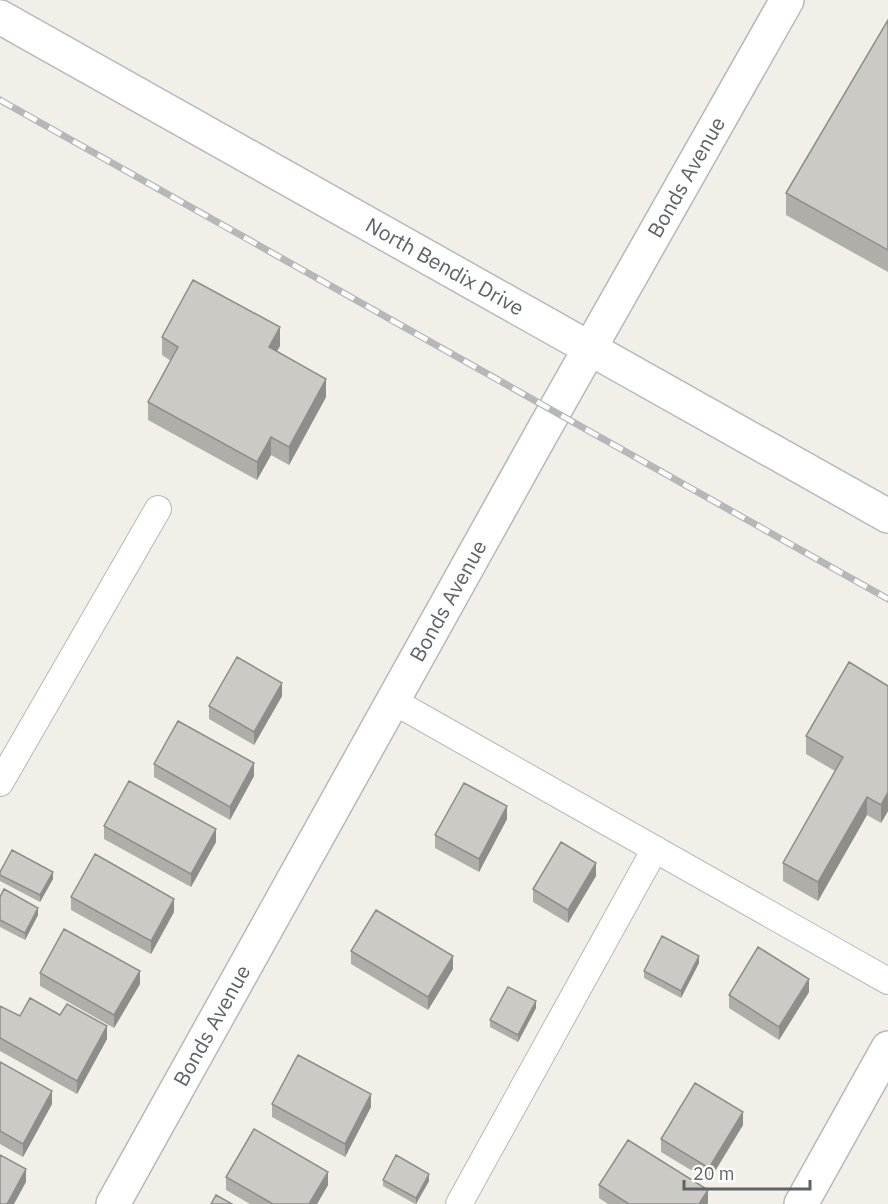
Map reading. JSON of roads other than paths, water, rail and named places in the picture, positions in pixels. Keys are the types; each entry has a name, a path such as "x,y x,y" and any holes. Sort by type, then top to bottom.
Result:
{"street":[{"name":"Bonds Avenue","path":"113,1204 787,0"},
{"name":"North Bendix Drive","path":"0,17 888,516"},
{"path":"801,1204 888,1048"}],"lane":[{"path":"0,783 158,509"},
{"path":"393,701 888,981"},
{"path":"459,1204 655,849"}],"railway":[{"path":"0,100 888,599"}]}
